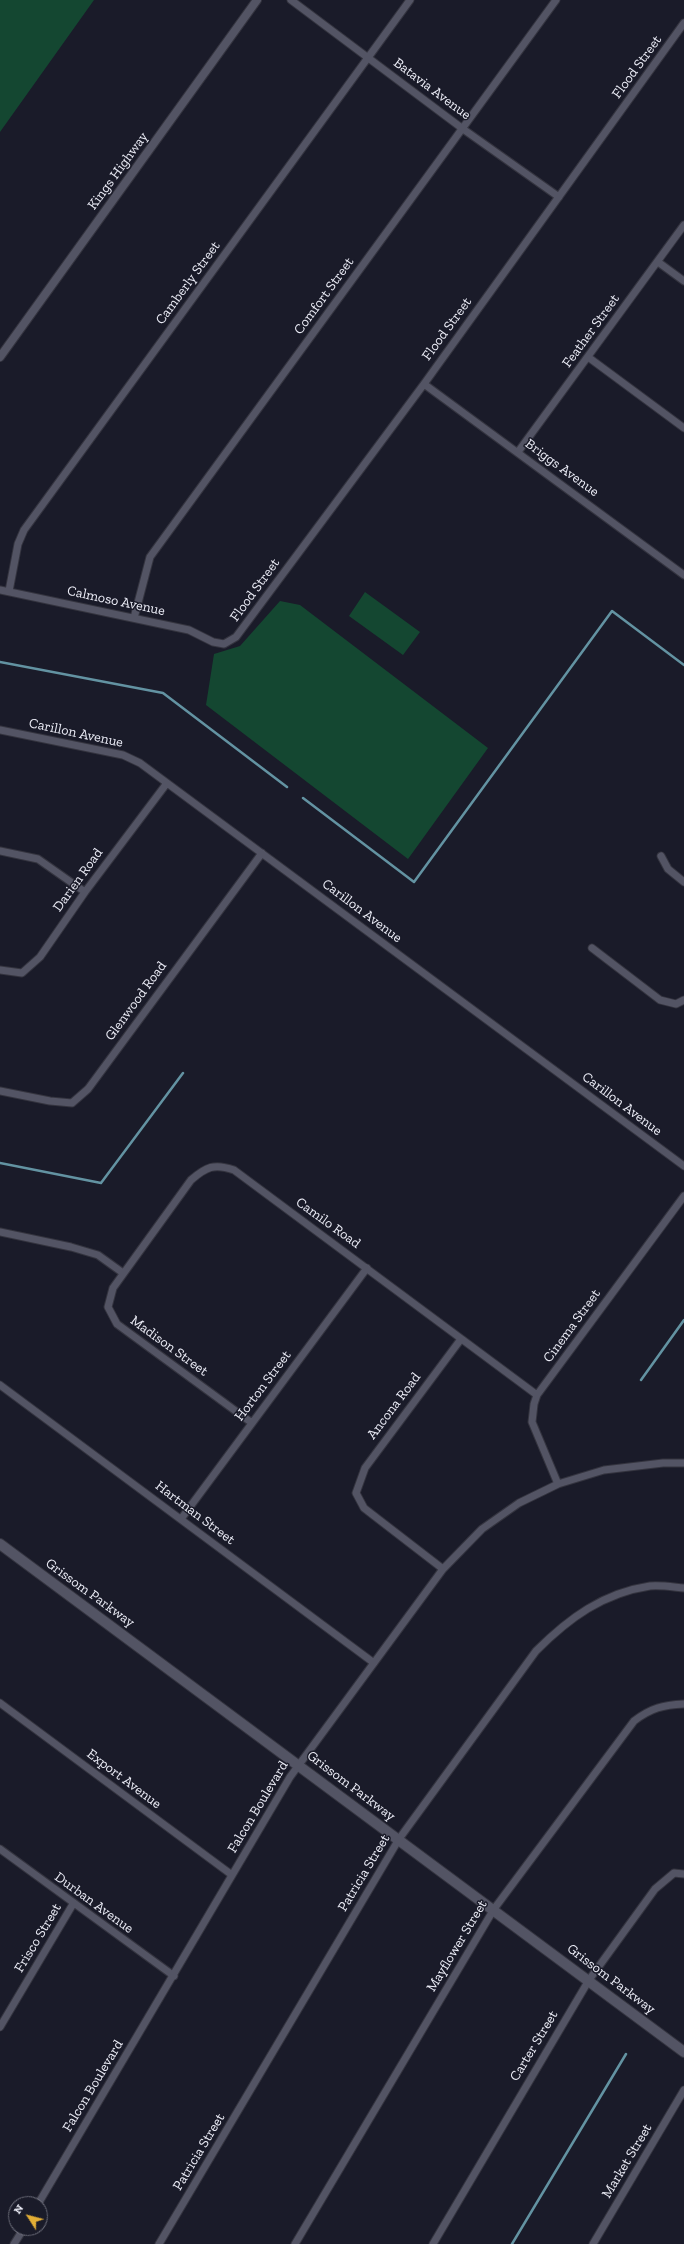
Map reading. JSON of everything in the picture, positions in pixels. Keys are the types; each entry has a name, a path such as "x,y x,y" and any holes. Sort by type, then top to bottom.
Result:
{"main road":[{"name":"Grissom Parkway","path":"0,1544 299,1764 684,2052"}],"street":[{"name":"Kings Highway","path":"0,357 257,0"},
{"name":"Batavia Avenue","path":"291,0 463,128 559,197"},
{"name":"Camberly Street","path":"9,592 18,544 24,530 410,0"},
{"name":"Comfort Street","path":"134,618 150,557 556,0"},
{"name":"Flood Street","path":"224,644 236,637 424,384 684,23"},
{"name":"Feather Street","path":"518,452 684,225"},
{"path":"658,262 684,281"},
{"path":"588,357 684,428"},
{"name":"Briggs Avenue","path":"424,384 684,575"},
{"name":"Calmoso Avenue","path":"0,590 189,630 213,642 224,644"},
{"name":"Carillon Avenue","path":"0,730 123,755 140,763 684,1166"},
{"name":"Darien Road","path":"0,970 22,973 40,957 167,783"},
{"path":"0,851 38,859 86,892"},
{"name":"Glenwood Road","path":"0,1091 50,1101 72,1103 88,1089 262,853"},
{"path":"661,856 668,869 684,882"},
{"path":"592,948 660,1000 676,1004 684,1000"},
{"name":"Camilo Road","path":"124,1273 191,1180 202,1170 220,1165 234,1170 537,1395"},
{"name":"Cinema Street","path":"558,1484 532,1422 534,1404 537,1395 684,1196"},
{"path":"0,1232 71,1247 98,1255 124,1273"},
{"name":"Horton Street","path":"181,1519 367,1268"},
{"name":"Madison Street","path":"124,1273 113,1288 108,1306 117,1324 252,1423"},
{"name":"Ancona Road","path":"443,1569 364,1508 356,1493 365,1468 461,1339"},
{"name":"Hartman Street","path":"0,1385 374,1663"},
{"name":"Falcon Boulevard","path":"43,2196 299,1764 443,1569 482,1529 519,1503 558,1484 604,1470 663,1463 684,1463"},
{"name":"Patricia Street","path":"159,2244 399,1839 536,1651 559,1628 585,1609 615,1594 652,1586 684,1588"},
{"name":"Export Avenue","path":"0,1703 232,1875"},
{"name":"Mayflower Street","path":"295,2244 494,1909 634,1721 648,1710 662,1705 684,1704"},
{"name":"Durban Avenue","path":"0,1849 73,1904 174,1976"},
{"name":"Carter Street","path":"433,2244 589,1980 655,1889 674,1873 684,1874"},
{"name":"Frisco Street","path":"0,2027 73,1904"},
{"name":"Market Street","path":"593,2244 684,2090"}],"green space":[{"path":"0,0 94,0 0,132"},
{"path":"365,592 420,632 403,655 349,616"},
{"path":"280,601 300,605 488,748 408,859 206,705 214,654 240,646"}],"waterway":[{"path":"303,798 414,882 612,611 684,665"},
{"path":"0,662 163,693 287,787"},
{"path":"0,1163 101,1183 183,1073"},
{"path":"641,1380 684,1320"},
{"path":"512,2244 626,2054"}]}
